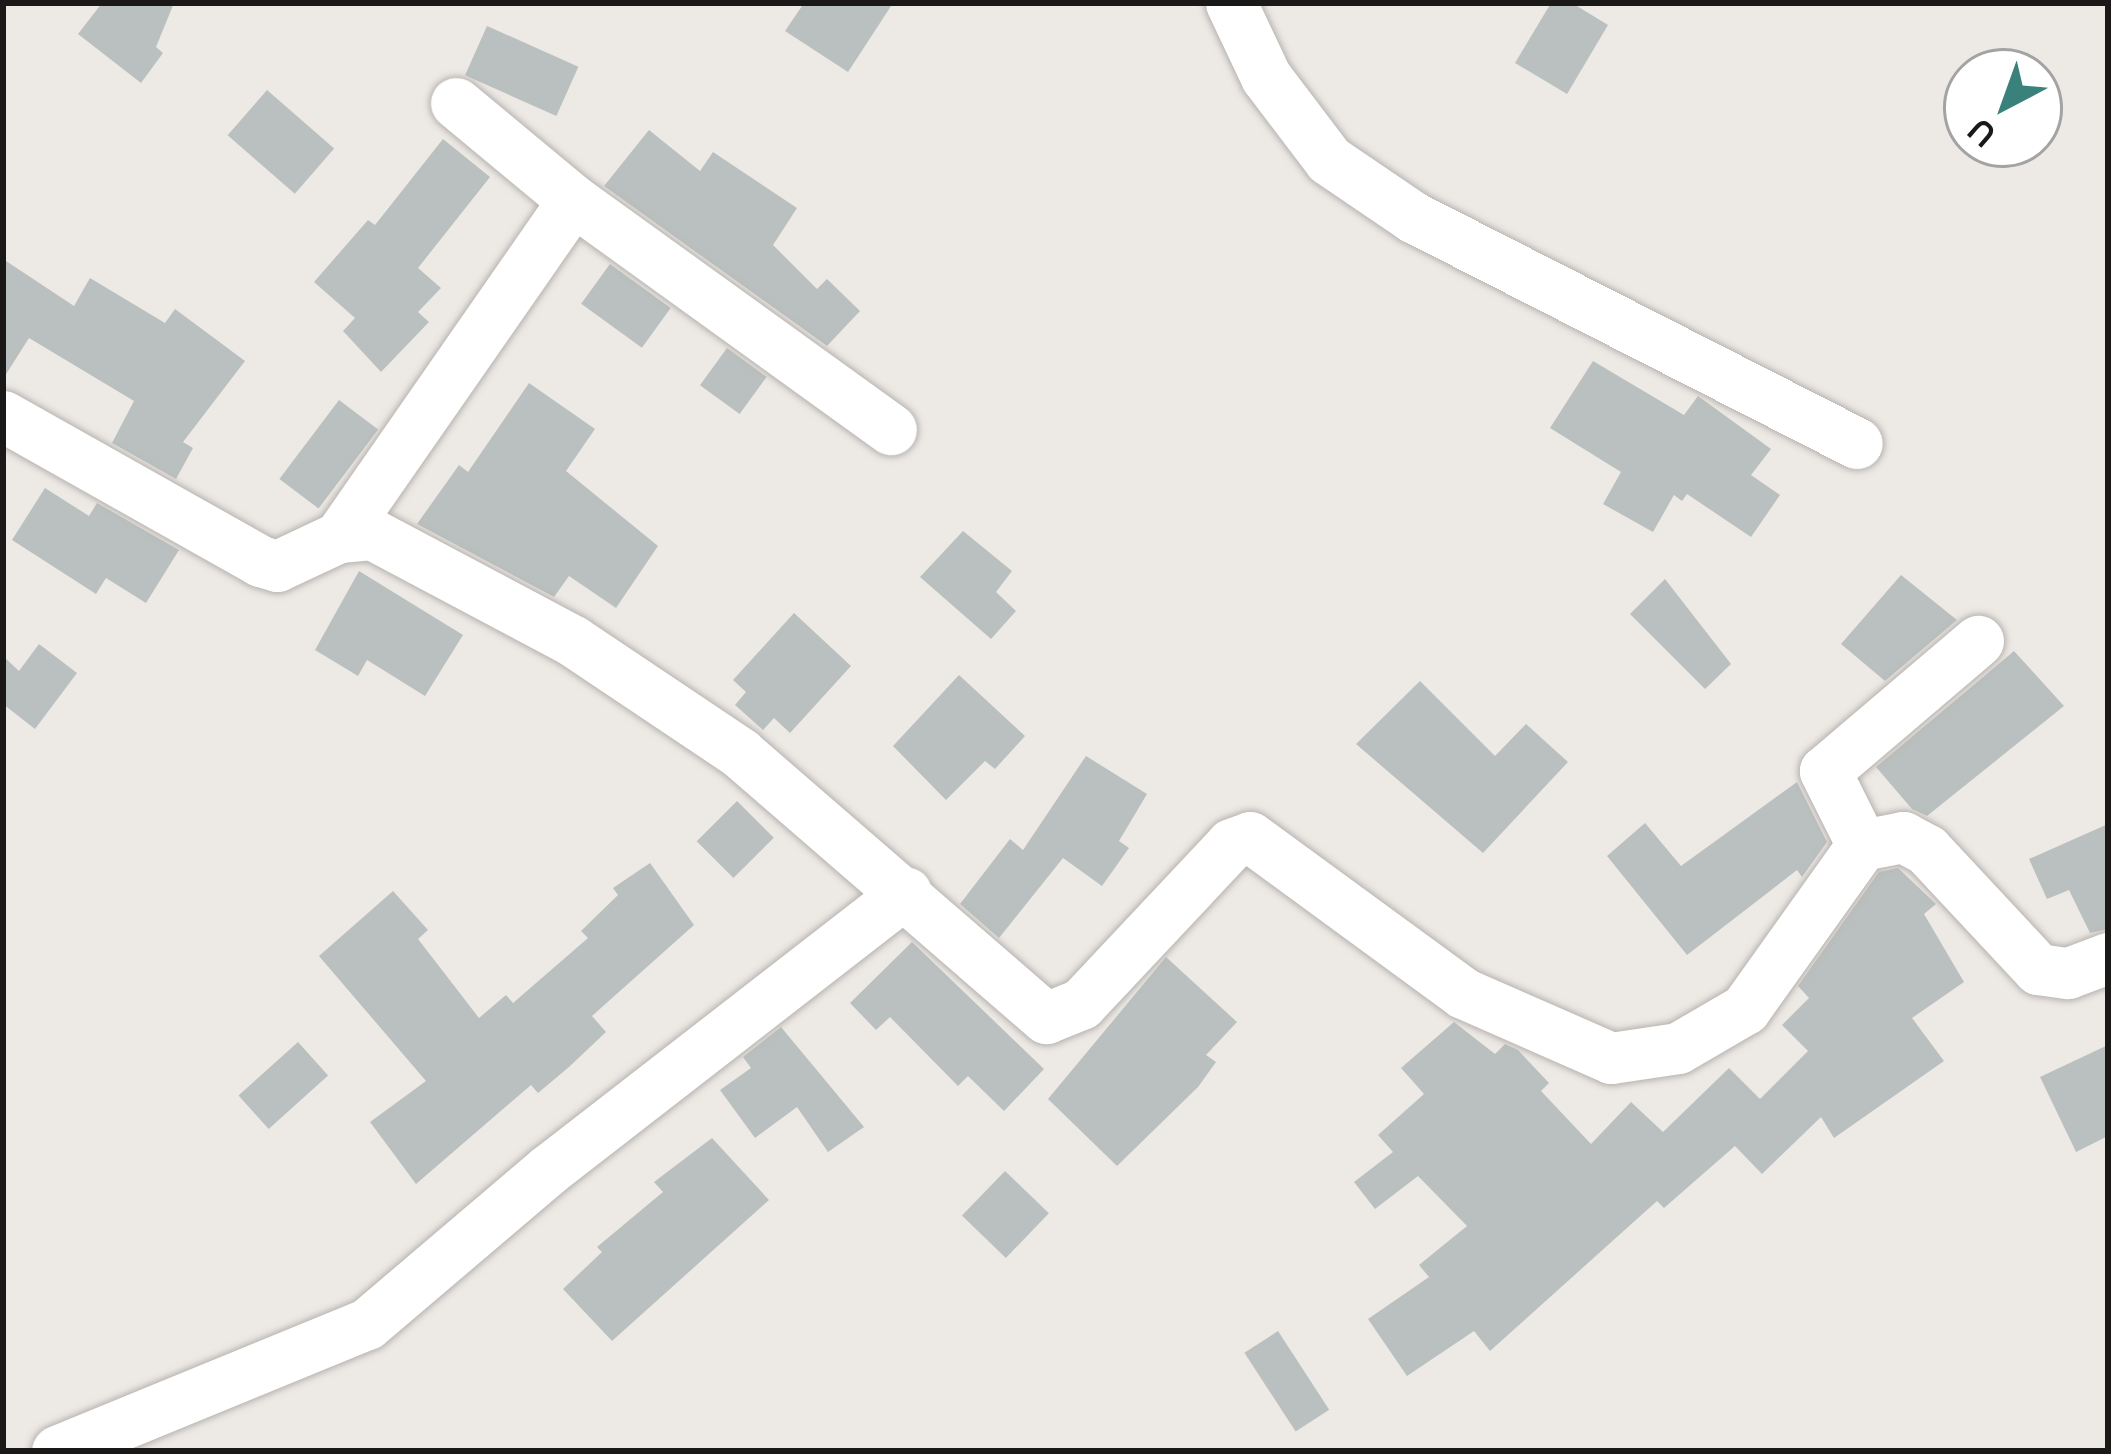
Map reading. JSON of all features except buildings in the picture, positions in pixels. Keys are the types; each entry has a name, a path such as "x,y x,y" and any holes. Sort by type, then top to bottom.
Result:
{"street":[{"path":"1231,3 1266,77 1329,160 1412,217 1857,443"},
{"path":"456,103 573,200 891,429"},
{"path":"339,537 573,200"},
{"path":"3,416 260,561 277,566 339,537 372,534 573,641 740,753 1046,1018 1061,1018 1232,844 1250,837 1462,993 1611,1058 1678,1048 1744,1009 1862,845 1903,837 1928,850 2038,968 2068,973 2108,958"},
{"path":"1862,845 1825,771 1978,641"},
{"path":"58,1451 367,1324 548,1170 906,892"}]}
